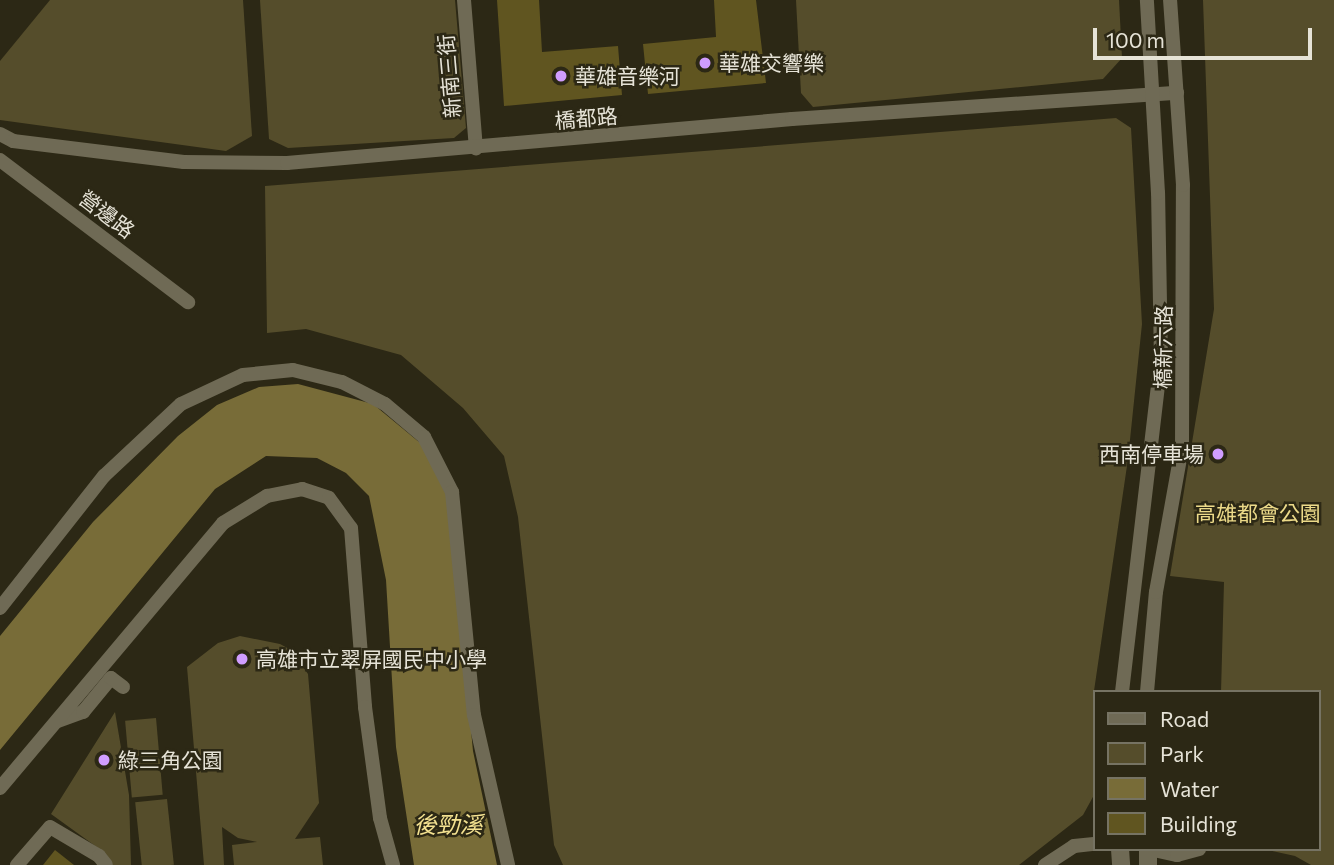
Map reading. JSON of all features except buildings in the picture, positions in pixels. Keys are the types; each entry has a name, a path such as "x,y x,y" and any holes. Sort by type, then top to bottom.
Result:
{"street":[{"name":"新南三街","path":"464,0 476,149"},
{"name":"橋新六路","path":"1122,690 1161,361 1153,93 1147,0"},
{"name":"橋新六路","path":"1147,690 1156,592 1182,447 1184,223 1170,0"},
{"name":"橋都路","path":"0,134 13,141 184,162 287,163 476,149 792,119 1177,93"},
{"name":"營邊路","path":"0,160 188,302"},
{"path":"0,608 104,475 181,404 243,375 293,370 342,382 385,404 424,437 452,492 474,715 508,865"},
{"path":"0,788 223,523 281,492 302,489 322,495 346,516 351,528 365,707 380,817 393,865"},
{"path":"58,722 83,712 111,678 123,687"},
{"path":"17,865 50,827 99,856 106,865"},
{"path":"1045,865 1074,846 1092,845"},
{"path":"1158,851 1177,855 1192,851"}],"green space":[{"path":"50,0 243,0 252,136 226,151 0,120 0,61"},
{"path":"260,0 455,0 466,128 454,138 288,148 269,139"},
{"path":"796,0 1119,0 1122,58 1103,79 813,107 801,93"},
{"name":"高雄都會公園","path":"1203,0 1334,0 1334,865 1311,865 1295,856 1272,851 1320,851 1320,690 1221,690 1224,582 1170,576 1214,309"},
{"path":"1116,118 1131,128 1142,324 1128,459 1094,690 1092,690 1092,799 1083,815 1019,865 563,865 554,845 518,517 504,456 463,408 401,355 306,329 267,333 265,186"},
{"path":"240,636 280,644 291,650 308,674 319,803 295,839 320,837 323,865 234,865 232,845 257,842 238,838 222,827 224,865 204,865 187,667 218,643"},
{"name":"綠三角公園","path":"115,712 129,795 131,865 112,865 105,853 51,814"},
{"path":"156,718 163,795 132,797 125,721"},
{"path":"167,799 174,865 142,865 135,802"}],"water":[{"name":"後勁溪","path":"298,384 373,404 425,447 449,501 473,751 497,865 414,865 396,747 386,580 369,496 346,473 317,458 266,456 215,489 0,750 0,636 93,522 178,436 217,405 259,387"}],"place":[{"name":"華雄交響樂","path":"705,63"},
{"name":"華雄音樂河","path":"561,76"},
{"name":"西南停車場","path":"1218,454"},
{"name":"高雄市立翠屏國民中小學","path":"242,659"},
{"name":"綠三角公園","path":"104,760"}]}
